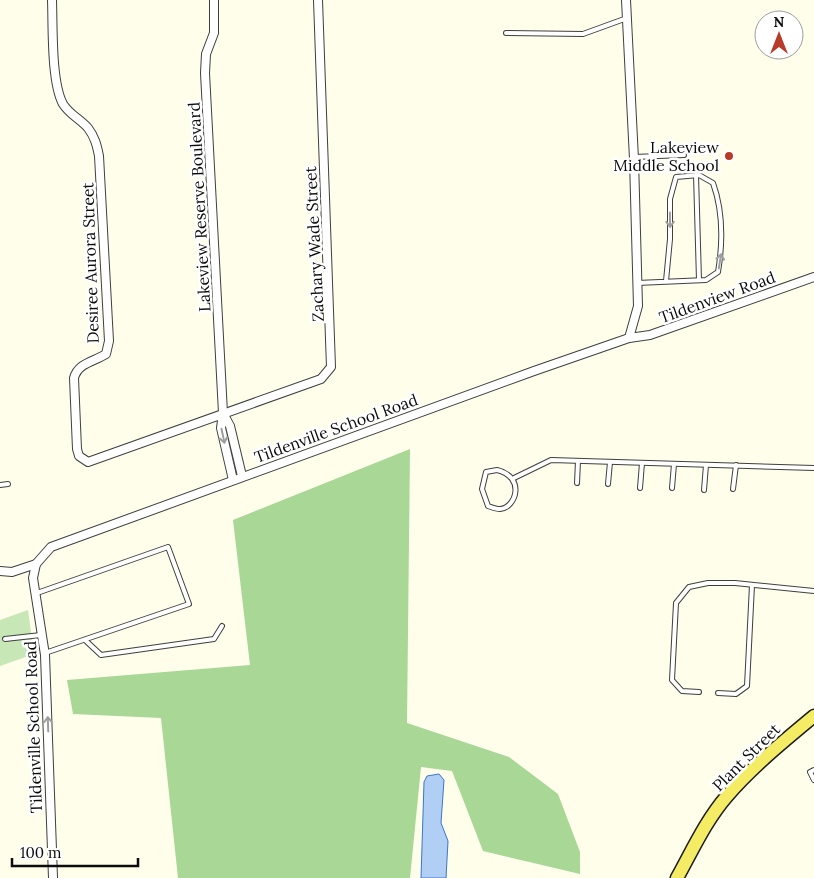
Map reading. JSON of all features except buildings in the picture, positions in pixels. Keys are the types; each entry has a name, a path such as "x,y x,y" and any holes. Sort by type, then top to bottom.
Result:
{"main road":[{"name":"Plant Street","path":"677,878 697,840 726,797 774,749 814,716"}],"street":[{"name":"Desiree Aurora Street","path":"52,0 57,90 64,104 74,117 87,127 95,139 100,156 109,341 106,354 85,364 76,371 74,378 79,456 88,462 223,413"},
{"name":"Lakeview Reserve Boulevard","path":"214,0 214,33 206,54 205,73 223,413 221,428 233,480"},
{"name":"Zachary Wade Street","path":"223,413 321,379 331,367 318,0"},
{"path":"626,0 638,283 636,318 629,338"},
{"name":"Tildenview Road","path":"629,338 650,335 814,277"},
{"name":"Tildenville School Road","path":"53,878 45,654 37,593 33,578 36,564 51,547 242,476 629,338"},
{"name":"Lakeview Reserve Boulevard","path":"223,413 230,426 242,476"},
{"path":"0,571 12,572 36,564"}],"lane":[{"path":"506,33 583,34 627,18"},
{"path":"634,157 684,154"},
{"path":"638,283 706,280 718,272 722,251 719,200 713,183 696,175 676,177 670,198 670,240 666,281"},
{"path":"696,175 700,280"},
{"path":"514,478 551,460 814,468"},
{"path":"577,483 578,461"},
{"path":"608,484 610,462"},
{"path":"640,488 642,462"},
{"path":"672,488 674,464"},
{"path":"704,490 706,465"},
{"path":"733,488 736,466"},
{"path":"497,470 507,472 514,478 516,488 513,499 507,506 499,510 488,506 482,489 486,472 497,470"},
{"path":"0,485 8,484"},
{"path":"37,593 168,547 189,604 45,654"},
{"path":"699,692 682,691 672,680 676,603 689,587 708,583 814,591"},
{"path":"718,692 736,694 747,686 752,585"},
{"path":"85,640 101,655 214,639 222,626"},
{"path":"5,639 43,635"},
{"path":"814,770 810,772 814,780"}],"green space":[{"path":"410,449 407,723 509,757 558,794 580,852 580,874 483,851 452,771 421,767 410,878 178,878 161,718 73,714 67,680 250,665 233,520"},
{"path":"28,610 34,654 0,666 0,620"}],"water":[{"path":"439,774 444,780 441,823 448,841 446,878 421,878 424,782 427,776"}],"place":[{"name":"Lakeview Middle School","path":"729,156"}]}
